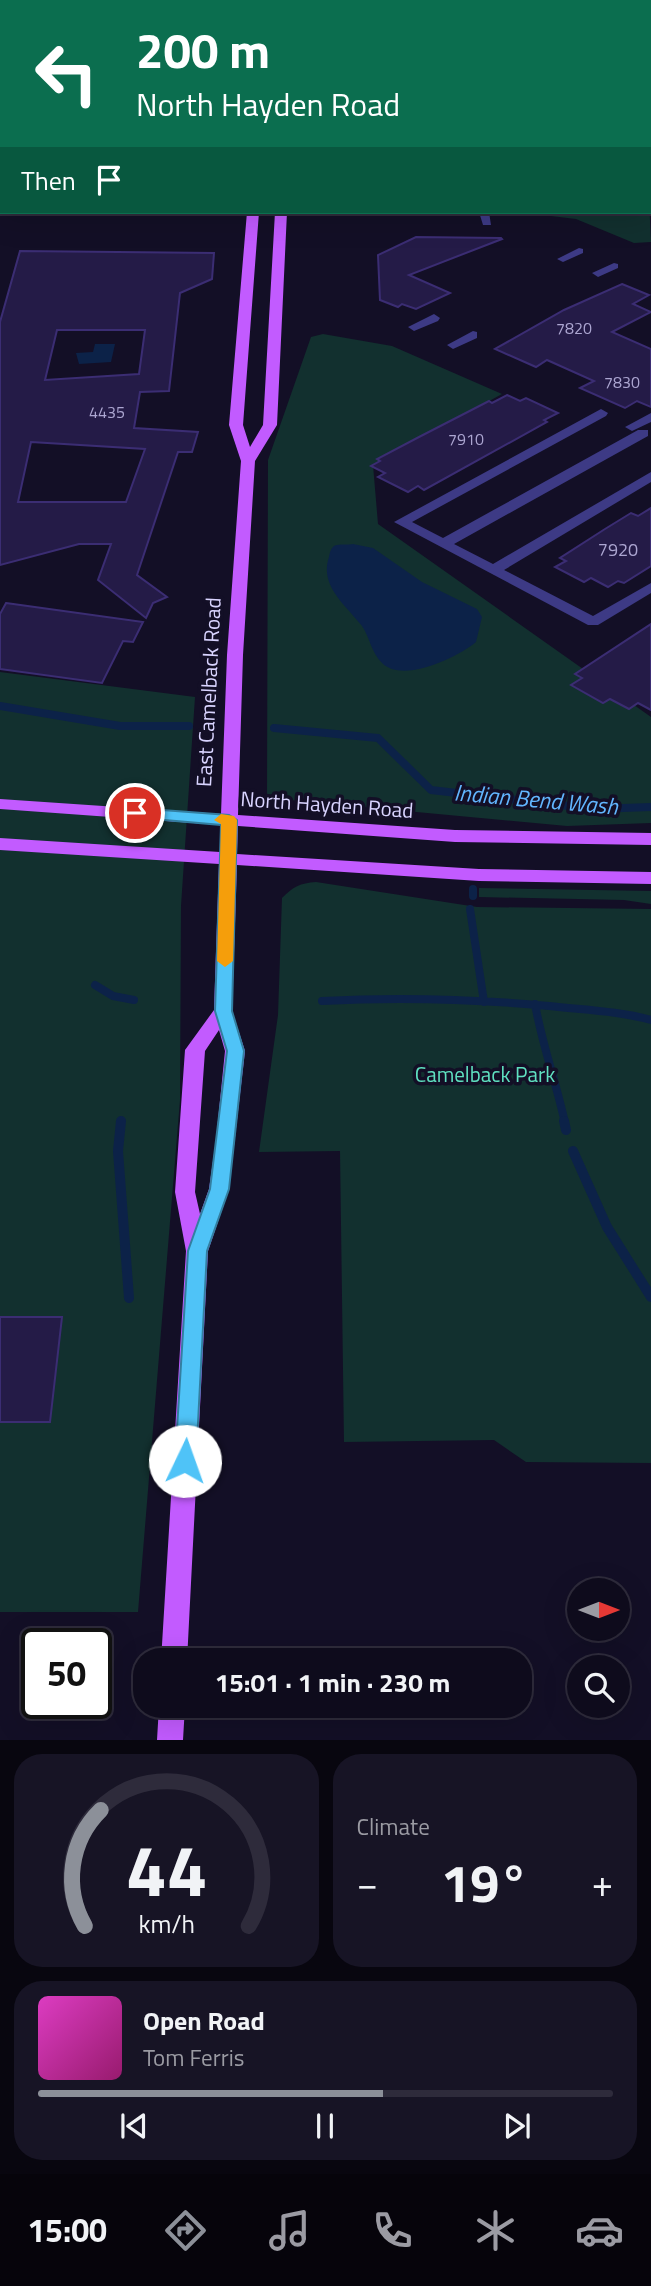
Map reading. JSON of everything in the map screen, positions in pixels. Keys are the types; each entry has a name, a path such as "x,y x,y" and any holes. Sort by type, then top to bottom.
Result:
{"main road":[{"name":"East Camelback Road","path":"197,1251 219,1189 235,1051 223,1011 235,655 248,461 236,425 253,214"},
{"name":"East Camelback Road","path":"248,461 270,425 281,214"},
{"name":"North Hayden Road","path":"0,804 455,836 651,839"},
{"path":"0,844 479,875 651,878"},
{"name":"East Camelback Road","path":"175,1648 197,1251 186,1192 195,1050 223,1011"},
{"path":"170,1740 171,1718"}],"lane":[{"path":"563,259 579,251"},
{"path":"598,273 614,265"},
{"path":"414,327 434,318"},
{"path":"453,345 473,335"},
{"path":"601,413 401,522 593,622 651,587"},
{"path":"444,544 638,430 651,416"},
{"path":"493,570 651,476"}],"green space":[{"path":"534,214 650,214 651,242 634,243 576,219"},
{"path":"323,334 392,346 502,394 373,465 378,524 651,717 651,823 567,826 267,798 268,460 311,337"},
{"path":"0,672 195,697 181,906 180,1100 138,1612 0,1612"},
{"name":"Camelback Park","path":"316,882 477,907 651,909 651,1463 526,1462 494,1440 344,1442 340,1151 259,1152 278,1015 282,898 297,886"},
{"path":"479,888 651,891 651,904 624,900 479,897"}],"water":[{"path":"95,344 115,344 111,362 79,364 76,353 93,352"},
{"path":"353,544 373,548 422,582 477,609 482,617 476,642 457,655 416,670 391,669 382,663 362,626 336,594 328,577 327,567 332,548"}],"building":[{"path":"416,237 502,239 409,275 450,293 416,309 402,304 398,307 380,300 378,255"},
{"path":"20,251 214,253 212,279 180,293 169,391 140,392 134,428 198,432 192,452 178,452 137,575 167,597 153,603 146,618 98,580 111,544 79,544 0,565 0,322","holes":["57,330 145,330 139,374 45,380","31,442 145,449 126,502 18,502"]},
{"path":"622,284 649,295 633,304 651,312 612,332 651,349 651,407 637,401 625,408 580,388 594,381 547,360 536,367 495,349 564,310"},
{"path":"507,395 520,401 526,398 558,413 544,420 547,422 424,490 418,486 408,492 378,477 385,473 371,466 380,461 377,459 419,437 489,401 492,403"},
{"path":"651,508 651,566 624,583 618,581 608,587 591,578 584,582 555,567 566,561 560,558 631,513 638,516"},
{"path":"6,603 143,622 133,642 123,641 102,683 0,669 0,614"},
{"path":"651,624 651,710 638,703 629,709 610,699 603,703 571,685 582,678 575,674"},
{"path":"0,1317 62,1317 50,1422 0,1422"}],"waterway":[{"name":"Indian Bend Wash","path":"0,706 120,726 189,726"},
{"name":"Indian Bend Wash","path":"274,728 378,738 431,790 595,809 651,807"},
{"path":"473,889 473,896"},
{"path":"470,909 484,1002"},
{"path":"95,985 113,996 134,1000"},
{"path":"322,1001 407,999 484,1002"},
{"path":"484,1002 535,1005"},
{"path":"535,1005 600,1011 651,1020"},
{"path":"535,1005 565,1123"},
{"path":"121,1121 118,1151 129,1298"},
{"path":"564,1121 566,1130"},
{"path":"573,1151 607,1227 651,1297"}],"slow traffic":[{"path":"221,820 229,820 225,961"}],"route":[{"path":"135,813 229,820 223,1011 235,1051 219,1189 197,1251 185,1461"}]}
